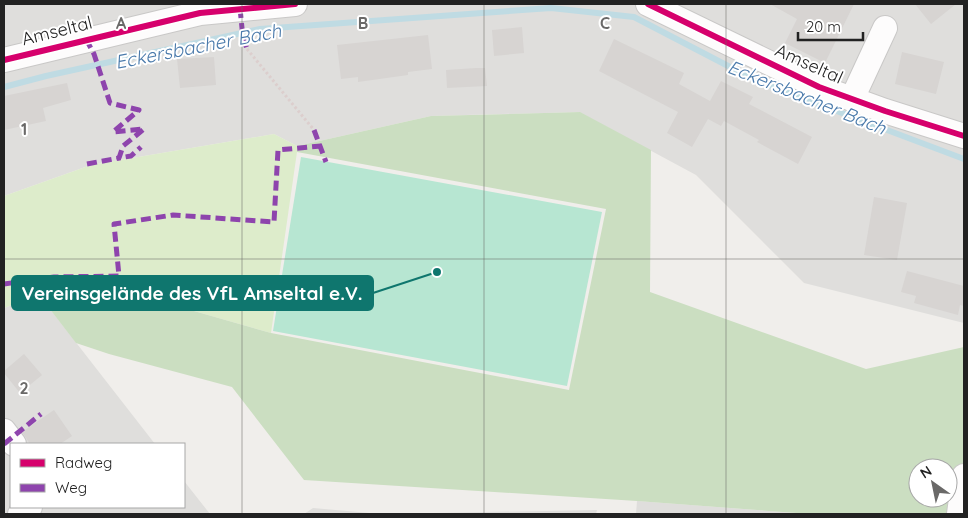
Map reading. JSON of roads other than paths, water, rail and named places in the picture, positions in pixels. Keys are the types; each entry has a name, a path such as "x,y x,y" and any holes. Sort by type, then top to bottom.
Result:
{"street":[{"name":"Amseltal","path":"4,60 200,13 295,4"},
{"name":"Amseltal","path":"648,4 819,87 885,111 964,136"},
{"path":"852,99 885,28"},
{"path":"4,430 13,443"},
{"path":"959,514 964,476"}],"waterway":[{"name":"Eckersbacher Bach","path":"4,87 260,29 551,8 634,17 757,81 964,159"}],"place":[{"name":"Vereinsgelände des VfL Amseltal e.V.","path":"437,272"}]}
